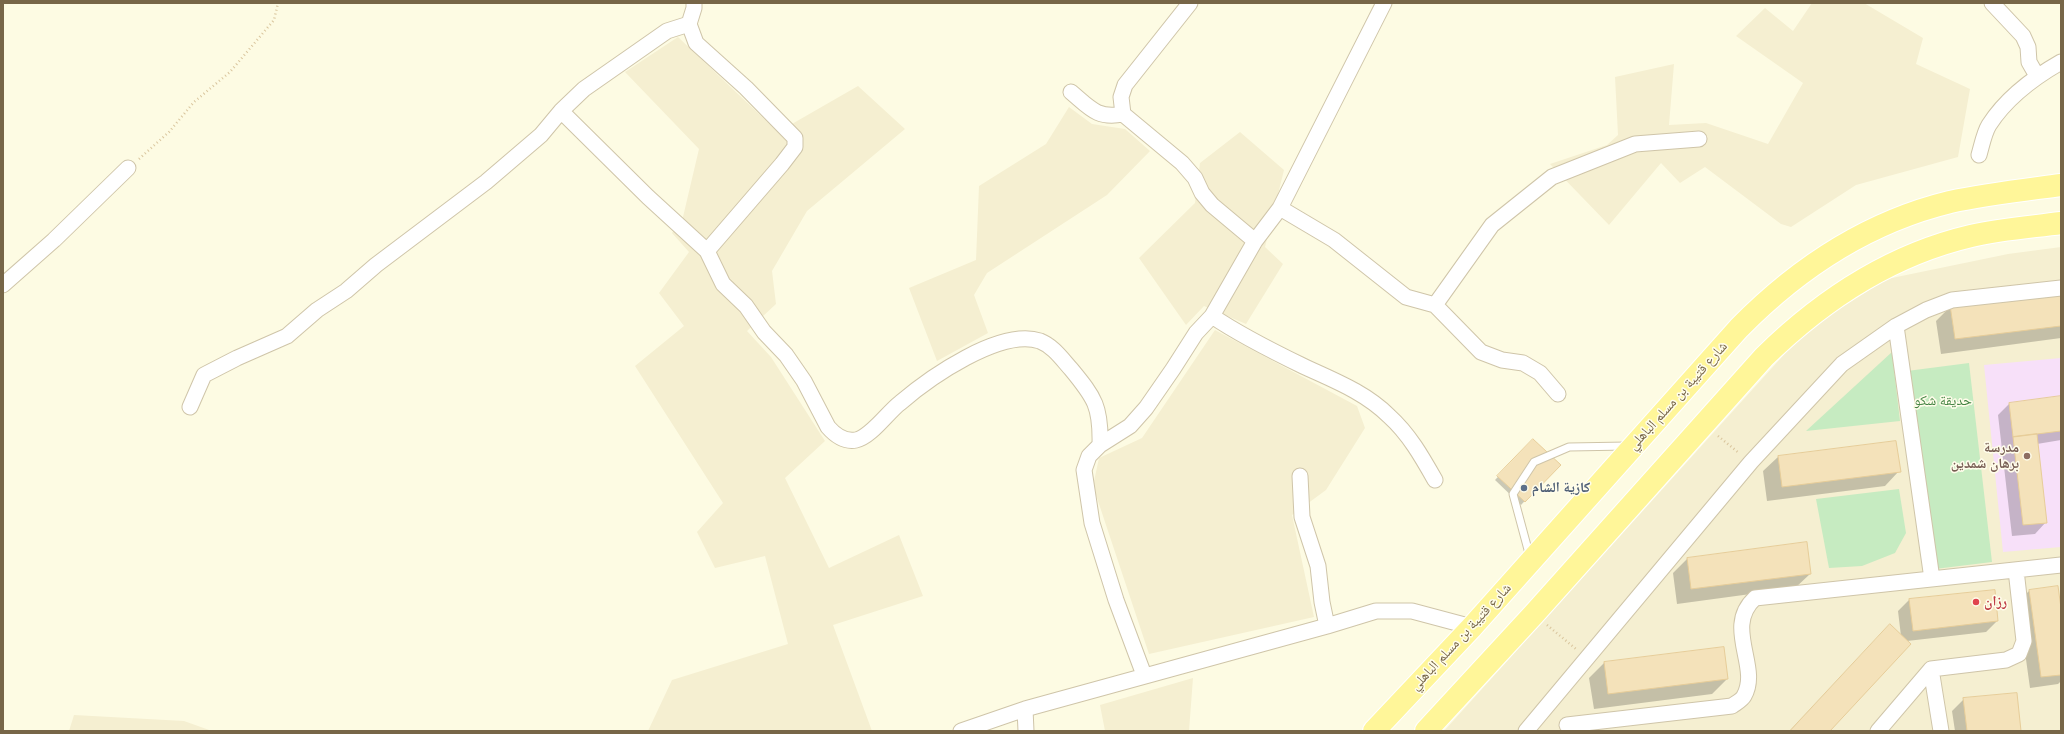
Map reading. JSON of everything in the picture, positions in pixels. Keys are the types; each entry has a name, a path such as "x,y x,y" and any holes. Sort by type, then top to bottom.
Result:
{"main road":[{"name":"شارع قتيبة بن مسلم الباهلي","path":"1374,731 1472,627 1759,308 1791,280 1820,259 1863,235 1915,213 1949,203 1984,196 2061,185"},
{"path":"1426,731 1534,614 1764,357 1792,329 1824,304 1858,282 1888,266 1931,248 1969,236 2009,229 2061,223"}],"street":[{"path":"694,3 689,24 696,43 746,88 794,138 795,147 707,251"},
{"path":"1190,3 1125,85 1121,97 1123,114 1182,163 1195,178 1202,193 1212,206 1255,241"},
{"path":"1144,675 1116,600 1092,523 1086,495 1084,470 1089,456 1100,445 1130,426 1146,408 1196,334 1212,316 1255,241 1280,208 1384,3"},
{"path":"1992,3 2023,36 2028,47 2029,62 2037,76"},
{"path":"190,407 204,375 237,358 287,336 317,310 346,291 376,265 486,182 541,135 561,111 584,89 667,31 689,24"},
{"path":"1979,155 1988,126 2014,94 2037,76 2061,62"},
{"path":"1072,92 1100,114 1108,117 1123,114"},
{"path":"561,111 648,198 707,251 723,284 746,306 768,338 786,356 804,381 828,427 843,439 855,440 864,437 900,403 951,366 1000,343 1023,339 1040,341 1052,348 1090,392 1099,411 1100,445"},
{"path":"1436,305 1492,225 1552,177 1635,144 1699,139"},
{"path":"3,285 54,240 128,168"},
{"path":"1280,208 1334,240 1406,297 1436,305 1481,352 1502,360 1523,363 1540,373 1558,394"},
{"path":"1526,731 1751,462 1842,364 1896,326 1926,310 1952,300 2061,288"},
{"path":"1212,316 1233,330 1302,366 1335,379 1370,400 1389,415 1405,433 1435,480"},
{"path":"1896,326 1932,579"},
{"path":"1300,476 1302,517 1318,566 1322,602 1327,626"},
{"path":"1567,725 1732,706 1744,698 1749,685 1741,618 1746,606 1754,598 2061,565"},
{"path":"1878,731 1931,669 2006,660 2019,654 2024,641 2016,570"},
{"path":"961,731 1025,709 1144,675 1327,626 1376,610 1412,611 1472,627"},
{"path":"1931,669 1941,731"},
{"path":"1025,709 1026,731"}],"lane":[{"path":"1531,561 1514,494 1534,462 1569,447 1634,446"}],"path":[{"path":"128,168 170,132 194,102 230,72 274,20 278,3"},
{"path":"1716,434 1751,462"},
{"path":"1534,614 1587,658"}],"shaded area":[{"path":"1812,3 1864,3 1923,38 1916,64 1970,89 1958,157 1856,185 1791,227 1781,224 1705,167 1680,183 1661,163 1609,225 1550,164 1607,145 1618,135 1615,77 1674,64 1669,125 1706,123 1768,144 1803,83 1736,36 1765,8 1793,31"},
{"path":"678,37 778,132 858,86 905,129 807,211 772,271 776,304 747,331 771,357 825,441 785,478 829,568 899,535 923,596 833,625 872,731 648,731 672,680 788,644 765,556 715,568 697,532 723,503 635,366 684,326 659,293 689,252 672,233 683,217 699,149 625,72"},
{"path":"1069,107 1092,124 1125,129 1150,151 1107,195 987,273 974,295 988,333 937,361 909,288 976,260 979,186 1046,144"},
{"path":"1240,132 1284,170 1265,247 1283,264 1246,324 1204,306 1186,325 1139,258 1195,203 1200,163"},
{"path":"2061,247 2061,731 1444,731 1808,328 1887,279 2008,254"},
{"path":"1215,330 1357,406 1365,428 1326,490 1292,515 1314,617 1149,654 1093,486 1099,458 1142,438"},
{"name":"مدرسة برهان شمدين","path":"2061,358 2061,547 2003,552 1984,365"},
{"path":"1193,678 1189,731 1105,731 1100,705"},
{"path":"74,715 184,721 212,731 69,731"}],"green space":[{"path":"1892,352 1900,421 1806,431"},
{"name":"حديقة شكو","path":"1969,363 1992,562 1935,569 1907,371"},
{"path":"1899,489 1906,533 1895,553 1862,566 1829,568 1816,499"}],"building":[{"path":"2061,295 2061,326 1955,339 1950,305"},
{"path":"2061,396 2061,431 2013,437 2009,403"},
{"path":"2037,434 2047,523 2023,525 2013,437"},
{"path":"1533,439 1561,465 1525,502 1497,476"},
{"path":"1896,441 1901,472 1782,487 1778,456"},
{"path":"1807,542 1811,574 1691,589 1687,558"},
{"path":"2058,586 2061,608 2061,675 2041,677 2029,590"},
{"path":"1995,590 1998,621 1913,631 1909,599"},
{"path":"1890,624 1911,644 1830,731 1790,731"},
{"path":"1724,647 1728,679 1608,694 1604,662"},
{"path":"2017,693 2021,731 1967,731 1963,698"}],"place":[{"name":"مدرسة برهان شمدين","path":"2027,456"},
{"name":"كازية الشام","path":"1524,488"},
{"name":"رزان","path":"1976,602"}]}
